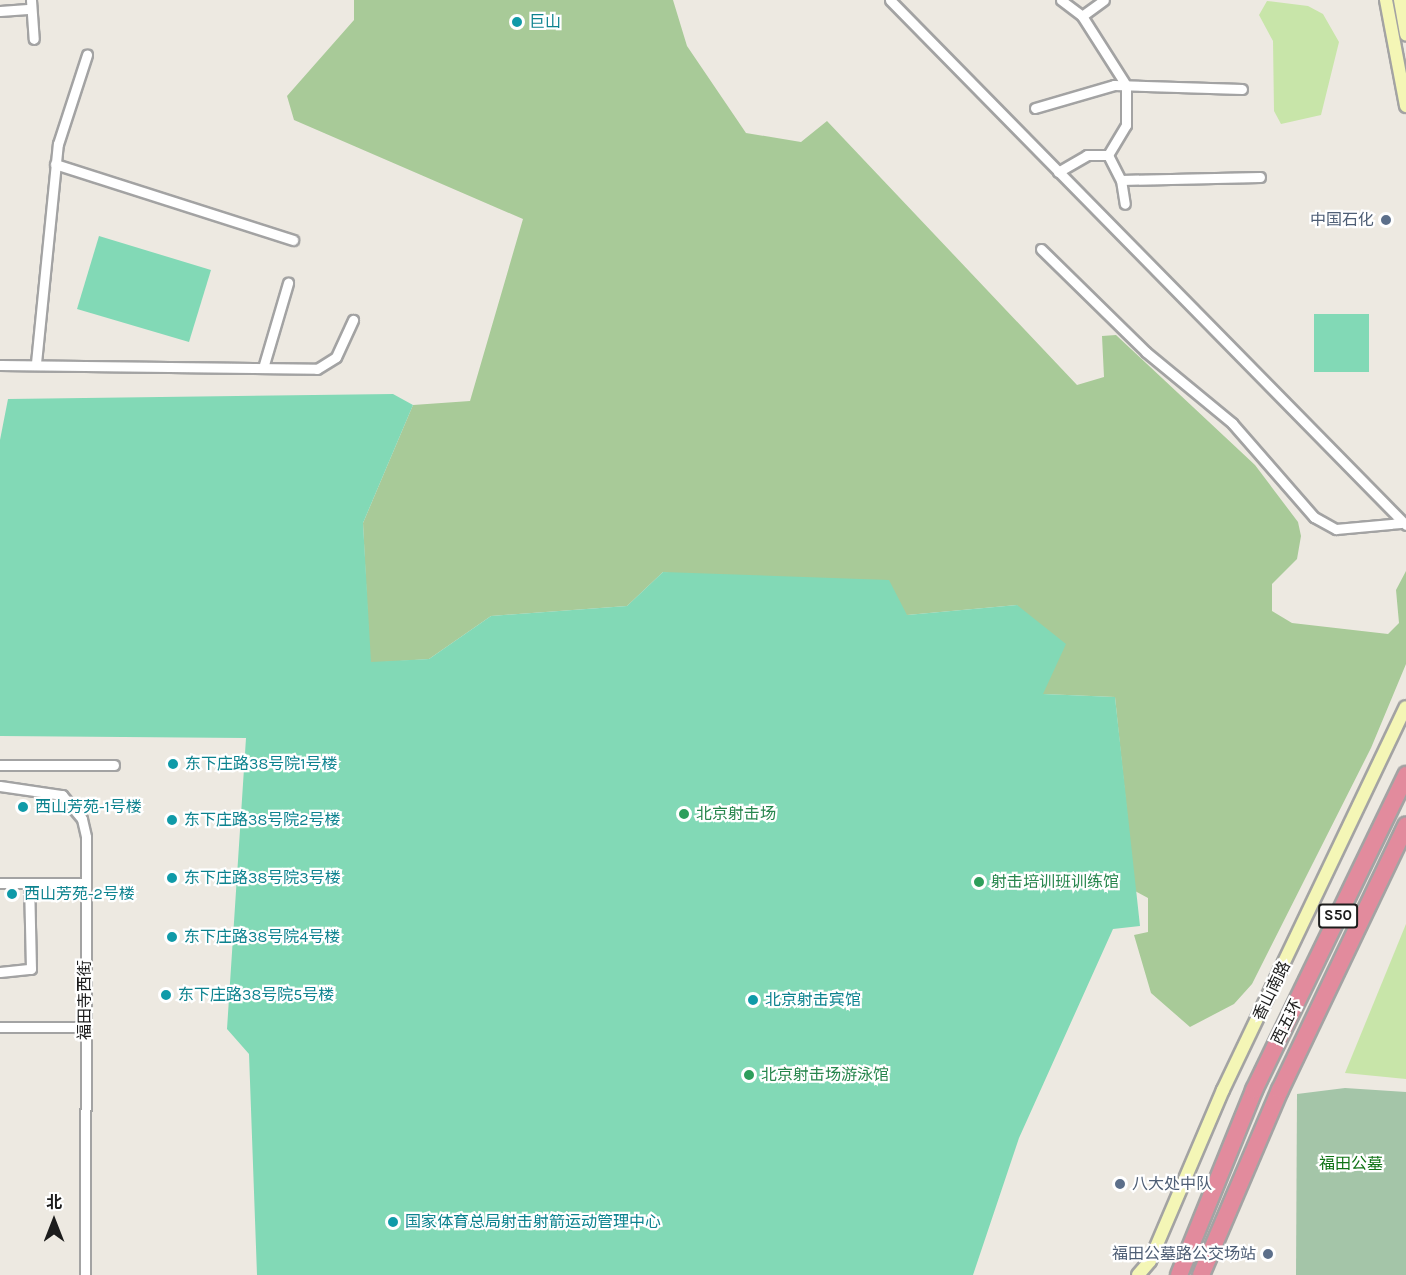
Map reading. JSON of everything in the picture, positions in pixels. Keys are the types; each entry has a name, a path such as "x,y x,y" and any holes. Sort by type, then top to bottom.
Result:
{"highway":[{"name":"西五环","path":"1179,1275 1254,1090 1406,775"},
{"name":"西五环","path":"1201,1275 1280,1090 1406,826"}],"main road":[{"path":"1386,0 1406,106"},
{"path":"1400,0 1406,34"},
{"name":"香山南路","path":"1138,1275 1150,1261 1224,1090 1406,706"}],"street":[{"path":"890,0 1404,524"},
{"path":"1061,0 1082,16 1126,85 1126,125 1108,155"},
{"path":"1082,16 1104,0"},
{"path":"0,11 31,5 34,39"},
{"path":"36,363 55,164 87,55"},
{"path":"1035,108 1126,85 1242,89"},
{"path":"1058,172 1087,155 1108,155"},
{"path":"1108,155 1121,180 1125,204"},
{"path":"55,164 293,240"},
{"path":"1121,180 1260,177"},
{"path":"1041,249 1146,352 1232,423 1314,518 1336,529 1404,524"},
{"path":"263,368 288,283"},
{"path":"0,365 36,363 106,369 263,368 327,365 353,320"},
{"path":"0,765 114,765"},
{"name":"福田寺西街","path":"0,786 62,795 74,806 86,837 85,1275"},
{"path":"0,883 86,884"},
{"path":"0,972 31,969 29,883"},
{"path":"0,1027 84,1027"}],"green space":[{"path":"354,0 673,0 687,46 746,133 801,142 827,121 1077,385 1104,377 1102,336 1116,335 1255,465 1298,522 1301,536 1297,559 1272,584 1272,611 1292,623 1388,634 1399,623 1396,590 1406,571 1406,664 1371,748 1252,984 1234,1004 1190,1027 1151,993 1134,935 1148,932 1148,898 1135,891 1115,697 1043,694 1017,605 907,615 663,572 627,606 491,616 429,659 370,663 363,523 413,405 470,401 523,219 294,120 287,96 354,20"},
{"path":"1267,1 1308,6 1323,14 1339,42 1321,115 1281,124 1274,111 1273,41 1259,15"},
{"path":"99,236 211,270 189,342 77,309"},
{"path":"1314,314 1369,314 1369,372 1314,372"},
{"name":"北京射击场","path":"393,394 413,405 363,523 371,662 429,659 491,616 627,606 663,572 889,580 907,615 1017,605 1066,644 1043,694 1115,697 1140,926 1113,929 1019,1138 973,1275 257,1275 249,1054 227,1029 246,738 0,736 0,440 8,399"},
{"path":"1406,924 1406,1079 1345,1073"},
{"name":"福田公墓","path":"1345,1088 1406,1092 1406,1275 1296,1275 1297,1094"}],"place":[{"name":"巨山","path":"517,22"},
{"name":"中国石化","path":"1386,220"},
{"name":"东下庄路38号院1号楼","path":"173,764"},
{"name":"西山芳苑-1号楼","path":"23,807"},
{"name":"北京射击场","path":"684,814"},
{"name":"东下庄路38号院2号楼","path":"172,820"},
{"name":"东下庄路38号院3号楼","path":"172,878"},
{"name":"射击培训班训练馆","path":"979,882"},
{"name":"西山芳苑-2号楼","path":"12,894"},
{"name":"东下庄路38号院4号楼","path":"172,937"},
{"name":"东下庄路38号院5号楼","path":"166,995"},
{"name":"北京射击宾馆","path":"753,1000"},
{"name":"北京射击场游泳馆","path":"749,1075"},
{"name":"八大处中队","path":"1120,1184"},
{"name":"国家体育总局射击射箭运动管理中心","path":"393,1222"},
{"name":"福田公墓路公交场站","path":"1268,1254"}]}
